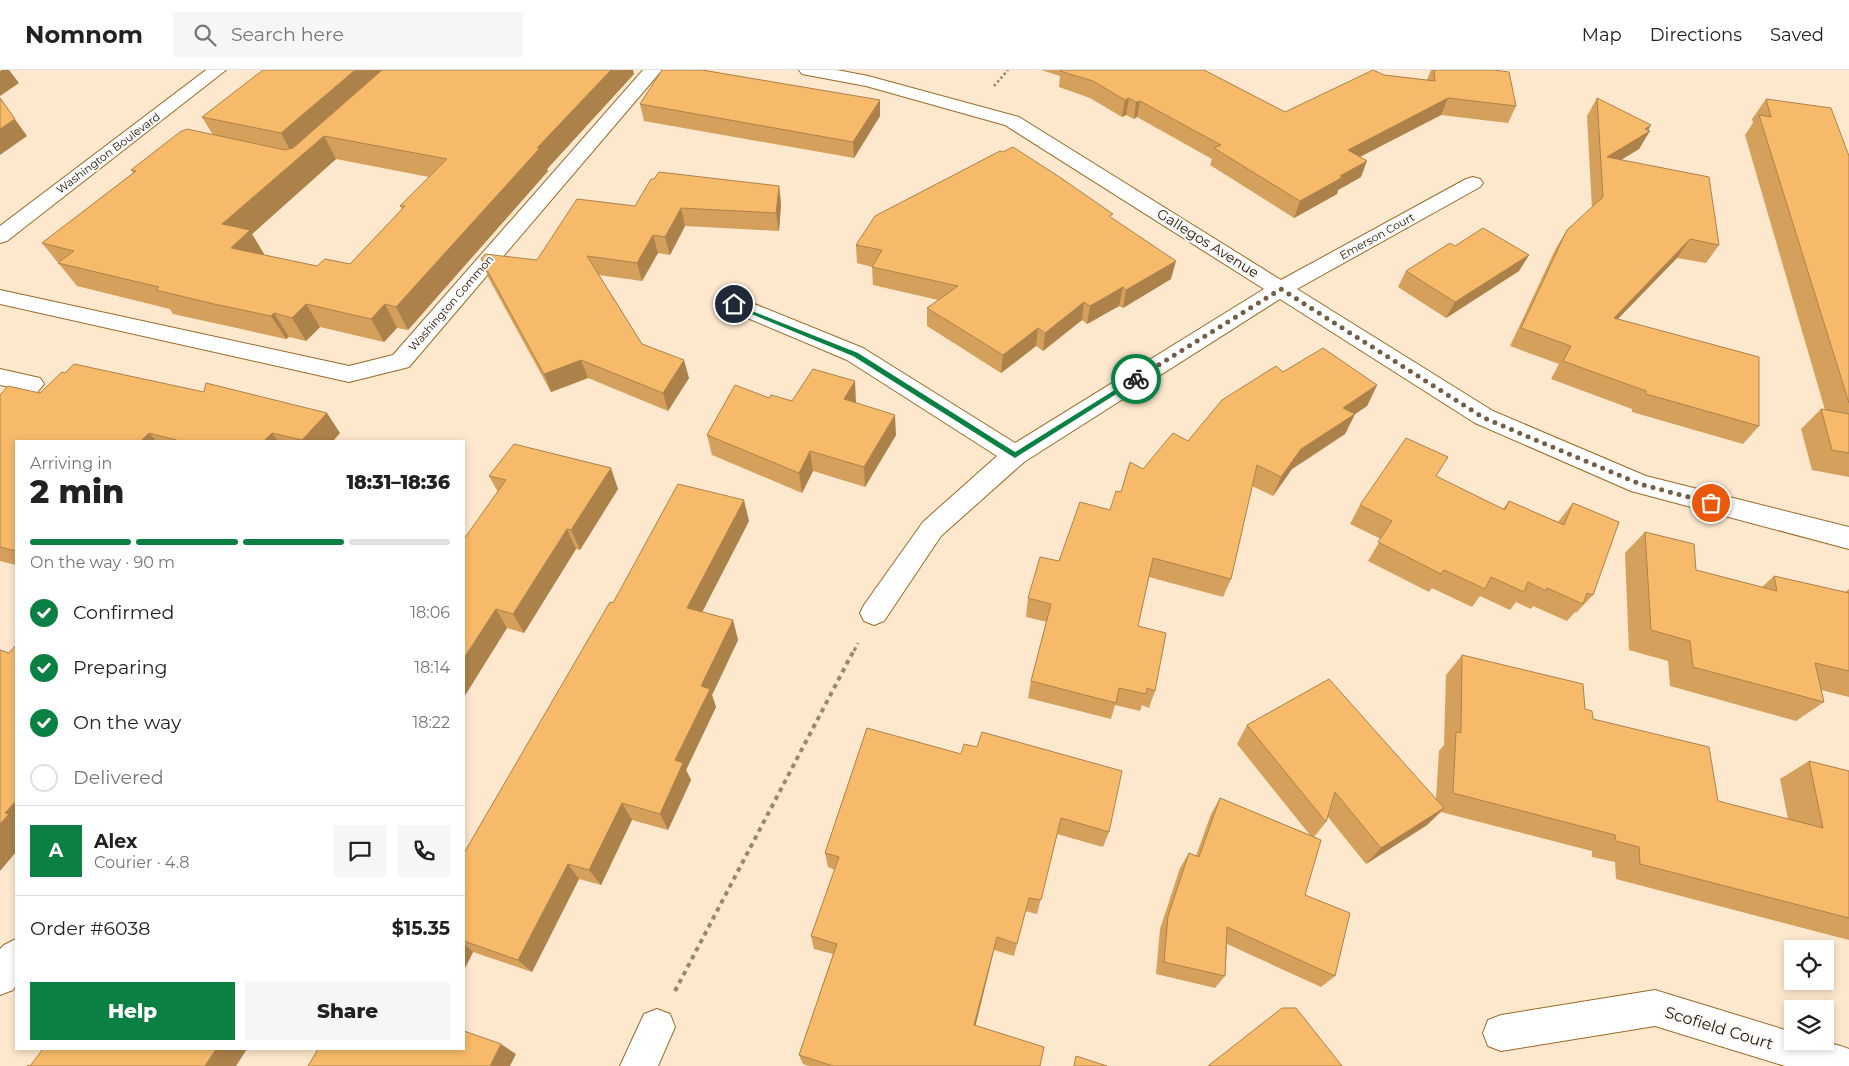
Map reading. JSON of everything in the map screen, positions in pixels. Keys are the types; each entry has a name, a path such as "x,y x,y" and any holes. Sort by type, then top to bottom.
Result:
{"street":[{"name":"Washington Boulevard","path":"0,236 217,70"},
{"name":"Washington Common","path":"0,297 349,374 401,361 653,70"},
{"name":"Gallegos Avenue","path":"808,70 868,81 1012,121 1484,418 1640,484 1849,538"},
{"name":"Emerson Court","path":"874,613 932,529 1015,455 1281,289 1473,183"},
{"path":"734,304 855,354 1015,455"},
{"path":"0,376 32,384 0,420"},
{"path":"0,977 15,958"},
{"name":"Scofield Court","path":"1501,1033 1655,1008 1845,1066"},
{"path":"639,1066 656,1027"}],"path":[{"path":"656,1027 874,613"}],"building":[{"path":"263,70 355,70 281,133 202,117"},
{"path":"382,70 611,70 537,148 540,148 396,307 385,304 371,319 306,304 292,318 274,313 271,316 214,304 156,290 159,287 58,263 74,251 42,243 136,171 131,170 180,132 187,129 285,150 293,148","holes":["324,136 447,159 400,206 405,206 350,264 325,259 317,266 231,248 250,230 222,224"]},
{"path":"662,70 702,70 880,100 853,142 640,104"},
{"path":"1061,70 1204,70 1285,112 1373,70 1384,75 1435,81 1434,70 1494,70 1509,72 1516,106 1448,98 1348,150 1367,161 1300,201 1214,148 1221,145 1140,101 1136,102 1129,98 1125,100 1093,81"},
{"path":"0,98 15,119 0,129"},
{"path":"1597,98 1651,125 1645,129 1650,131 1607,157 1709,177 1719,245 1690,239 1614,318 1759,357 1759,426 1646,394 1646,391 1563,361 1571,346 1521,328 1567,230 1603,197"},
{"path":"1766,99 1831,108 1849,156 1849,403 1759,115 1771,117"},
{"path":"1013,147 1113,214 1109,216 1176,261 1126,290 1123,287 1090,306 1084,302 1045,333 1038,328 1003,355 927,308 958,286 872,267 882,250 856,245 875,216 1000,151 1003,152"},
{"path":"659,172 779,186 776,213 681,208 665,237 653,235 637,263 587,256 642,344 684,360 663,393 581,360 544,374 481,259 485,254 537,260 577,199 635,206 651,179 654,179"},
{"path":"1483,228 1529,255 1455,302 1406,271 1450,243 1455,246"},
{"path":"1323,348 1377,385 1343,408 1355,414 1301,449 1281,477 1257,465 1231,579 1153,558 1138,626 1166,633 1155,691 1147,688 1146,694 1119,688 1116,703 1031,681 1051,604 1028,598 1040,557 1059,561 1080,502 1110,510 1116,491 1121,492 1130,462 1143,469 1173,433 1188,441 1222,400 1276,366 1283,372"},
{"path":"74,364 204,392 206,383 327,413 302,440 272,433 265,440 176,440 149,433 142,440 15,440 15,551 0,547 0,395 8,386 40,393 62,372 65,373"},
{"path":"813,369 855,381 844,399 895,415 864,467 810,451 799,473 707,435 735,385 769,398 771,395 792,401"},
{"path":"1821,409 1849,414 1849,453 1832,450"},
{"path":"1406,438 1448,457 1436,476 1505,510 1509,501 1564,525 1573,503 1619,522 1593,595 1587,593 1583,604 1547,588 1546,591 1528,582 1524,592 1491,577 1485,589 1444,570 1441,574 1378,542 1392,521 1360,505"},
{"path":"514,444 611,468 571,530 567,529 513,614 496,609 465,656 465,538 506,480 489,476"},
{"path":"678,484 744,500 687,608 733,620 701,686 710,689 675,760 683,763 660,814 622,803 589,870 568,864 518,960 465,941 465,851 610,602 613,603"},
{"path":"1645,532 1694,544 1696,570 1777,591 1774,576 1849,593 1849,671 1815,663 1824,702 1693,667 1690,641 1651,630"},
{"path":"15,646 15,802 5,813 9,814 0,824 0,650 9,653"},
{"path":"1462,655 1583,684 1585,709 1592,711 1593,719 1709,747 1718,801 1823,828 1809,761 1849,771 1849,918 1640,864 1639,847 1616,841 1615,835 1453,793 1456,732 1461,733"},
{"path":"1329,679 1444,808 1381,848 1335,792 1326,822 1247,725"},
{"path":"867,728 961,754 964,744 977,747 982,732 1122,771 1109,832 1061,818 1041,900 1029,898 1017,944 997,937 974,1025 1044,1047 1040,1066 833,1066 799,1055 837,944 811,936 839,857 825,853"},
{"path":"1220,798 1321,840 1305,895 1350,913 1335,976 1227,927 1225,976 1164,962 1168,916 1189,853 1199,857"},
{"path":"1282,1008 1296,1008 1342,1066 1208,1066"},
{"path":"465,1031 501,1044 490,1066 308,1066 317,1050 465,1050"},
{"path":"42,1050 215,1050 205,1066 30,1066"},
{"path":"1076,1056 1107,1066 1074,1066"}],"way so far":[{"path":"1136,379 1281,289 1484,418 1640,484 1711,503"}],"route":[{"path":"734,304 855,354 1015,455 1136,379"}]}
